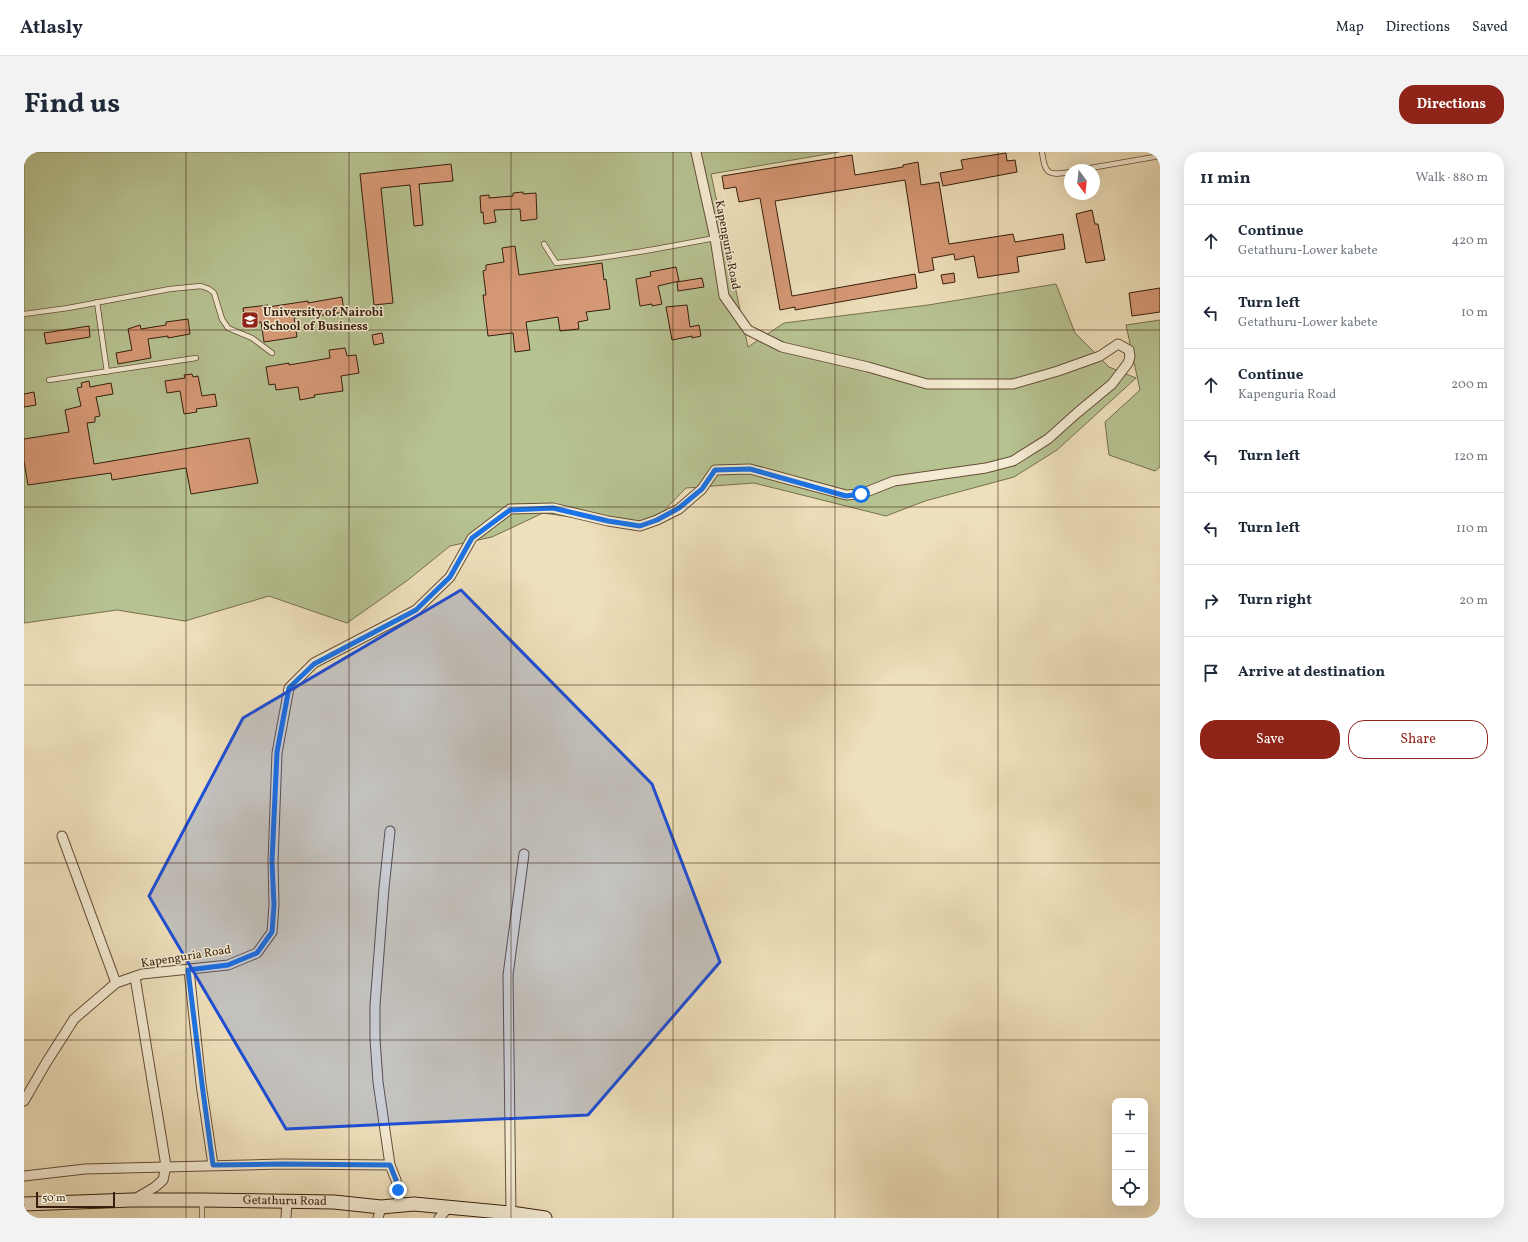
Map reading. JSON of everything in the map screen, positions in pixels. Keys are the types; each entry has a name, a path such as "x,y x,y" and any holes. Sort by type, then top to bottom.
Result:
{"main road":[{"name":"Getathuru Road","path":"24,1204 132,1200 334,1202 380,1212 400,1206 414,1204 480,1214 511,1213 544,1218"}],"street":[{"name":"Kapenguria Road","path":"24,1101 74,1019 116,983 142,974 228,965 257,953 272,932 274,905 272,862 277,752 289,688 314,664 416,610 450,577 472,538 510,510 553,508 608,521 640,526 657,520 679,508 702,489 715,470 750,469 846,496 861,494 894,481 986,468 1013,461 1048,439 1112,384 1128,363 1130,357 1129,350 1118,344 1100,356 1058,371 1013,384 927,384 868,367 782,347 748,330 724,296 715,238 696,152"},
{"path":"390,831 375,1005 375,1039 378,1082 390,1165 396,1180 400,1206"},
{"path":"62,836 116,983"},
{"path":"511,1213 508,975 524,854"},
{"path":"188,970 213,1165"},
{"path":"132,1200 164,1180 166,1166 134,977"},
{"path":"24,1176 85,1169 166,1166 282,1164 390,1165"},
{"path":"286,1218 287,1201"},
{"path":"439,1218 448,1208"}],"lane":[{"path":"1042,152 1044,166 1048,172 1054,174 1064,173"},
{"path":"1100,166 1160,156"},
{"path":"544,244 556,263 629,254 715,238"},
{"path":"24,314 170,289 201,286 214,293 222,319 228,328 252,338 272,353"},
{"path":"97,302 107,372"},
{"path":"49,380 196,358"},
{"path":"202,1200 202,1218"}],"highlighted area":[{"path":"461,590 652,784 720,962 588,1115 286,1129 149,896 243,718"}],"green space":[{"path":"24,152 839,152 711,174 748,347 784,323 928,305 1056,284 1075,333 1109,367 1136,378 1057,450 1014,477 925,501 886,516 754,483 686,488 647,528 543,513 492,537 450,546 408,580 347,623 269,596 185,621 117,610 24,623"},
{"path":"1160,320 1160,467 1155,471 1109,455 1105,422 1140,390 1126,325"}],"building":[{"path":"1006,153 1007,161 1015,160 1017,172 943,186 940,173 963,169 961,160"},
{"path":"852,155 855,175 903,167 903,165 918,162 921,185 939,182 949,244 1013,234 1015,242 1063,234 1065,249 1017,257 1019,272 978,278 974,256 955,260 954,254 932,258 934,270 919,273 905,180 775,201 792,296 915,274 917,288 795,310 795,307 780,310 760,198 739,202 736,187 724,189 722,176"},
{"path":"451,164 453,181 419,184 423,225 414,226 410,185 381,188 393,303 374,305 360,174"},
{"path":"523,192 523,194 536,193 537,219 521,221 520,209 494,210 496,222 484,224 483,212 481,213 480,196 489,195 489,198 513,196 513,193"},
{"path":"1092,210 1095,224 1098,224 1105,260 1086,263 1076,214"},
{"path":"515,246 519,275 602,263 610,309 586,312 588,320 578,322 579,329 560,331 558,317 526,322 530,350 515,352 513,333 488,336 483,295 486,295 483,271 486,270 486,265 504,262 502,248"},
{"path":"676,267 679,281 658,286 662,304 640,306 636,279 651,276 650,272"},
{"path":"954,273 955,282 943,284 941,275"},
{"path":"702,278 704,287 678,291 677,282"},
{"path":"1160,288 1160,312 1132,316 1129,293"},
{"path":"342,297 344,312 294,317 297,337 264,342 261,322 245,324 243,308 268,305 268,307 308,301 308,303"},
{"path":"687,305 690,327 699,325 701,336 692,338 692,336 672,340 666,307"},
{"path":"188,319 190,334 168,338 168,336 148,339 151,358 118,364 116,353 132,350 128,329 140,325 141,329 166,325 166,322"},
{"path":"89,326 90,337 46,344 44,333"},
{"path":"382,333 384,343 374,345 372,335"},
{"path":"345,348 347,356 356,355 359,373 341,376 343,391 314,395 315,397 300,400 298,387 276,390 275,384 269,385 266,367 289,363 289,365 330,358 329,350"},
{"path":"192,374 193,377 198,376 202,396 215,394 217,406 196,409 197,412 184,414 180,391 167,393 165,381 185,378 184,375"},
{"path":"89,381 90,387 111,383 113,394 96,397 100,416 95,417 95,422 87,423 94,464 249,438 258,483 191,494 186,468 112,480 111,473 28,485 24,461 24,439 69,432 65,410 81,406 77,388 82,387 81,383"},
{"path":"34,392 36,405 24,407 24,394"}],"place":[{"name":"University of Nairobi School of Business","path":"250,320"}],"route":[{"path":"398,1190 390,1165 213,1165 188,970 228,965 257,953 272,932 274,905 272,862 277,752 289,688 314,664 416,610 450,577 472,538 510,510 553,508 608,521 640,526 657,520 679,508 702,489 715,470 750,469 846,496 861,494"}]}
